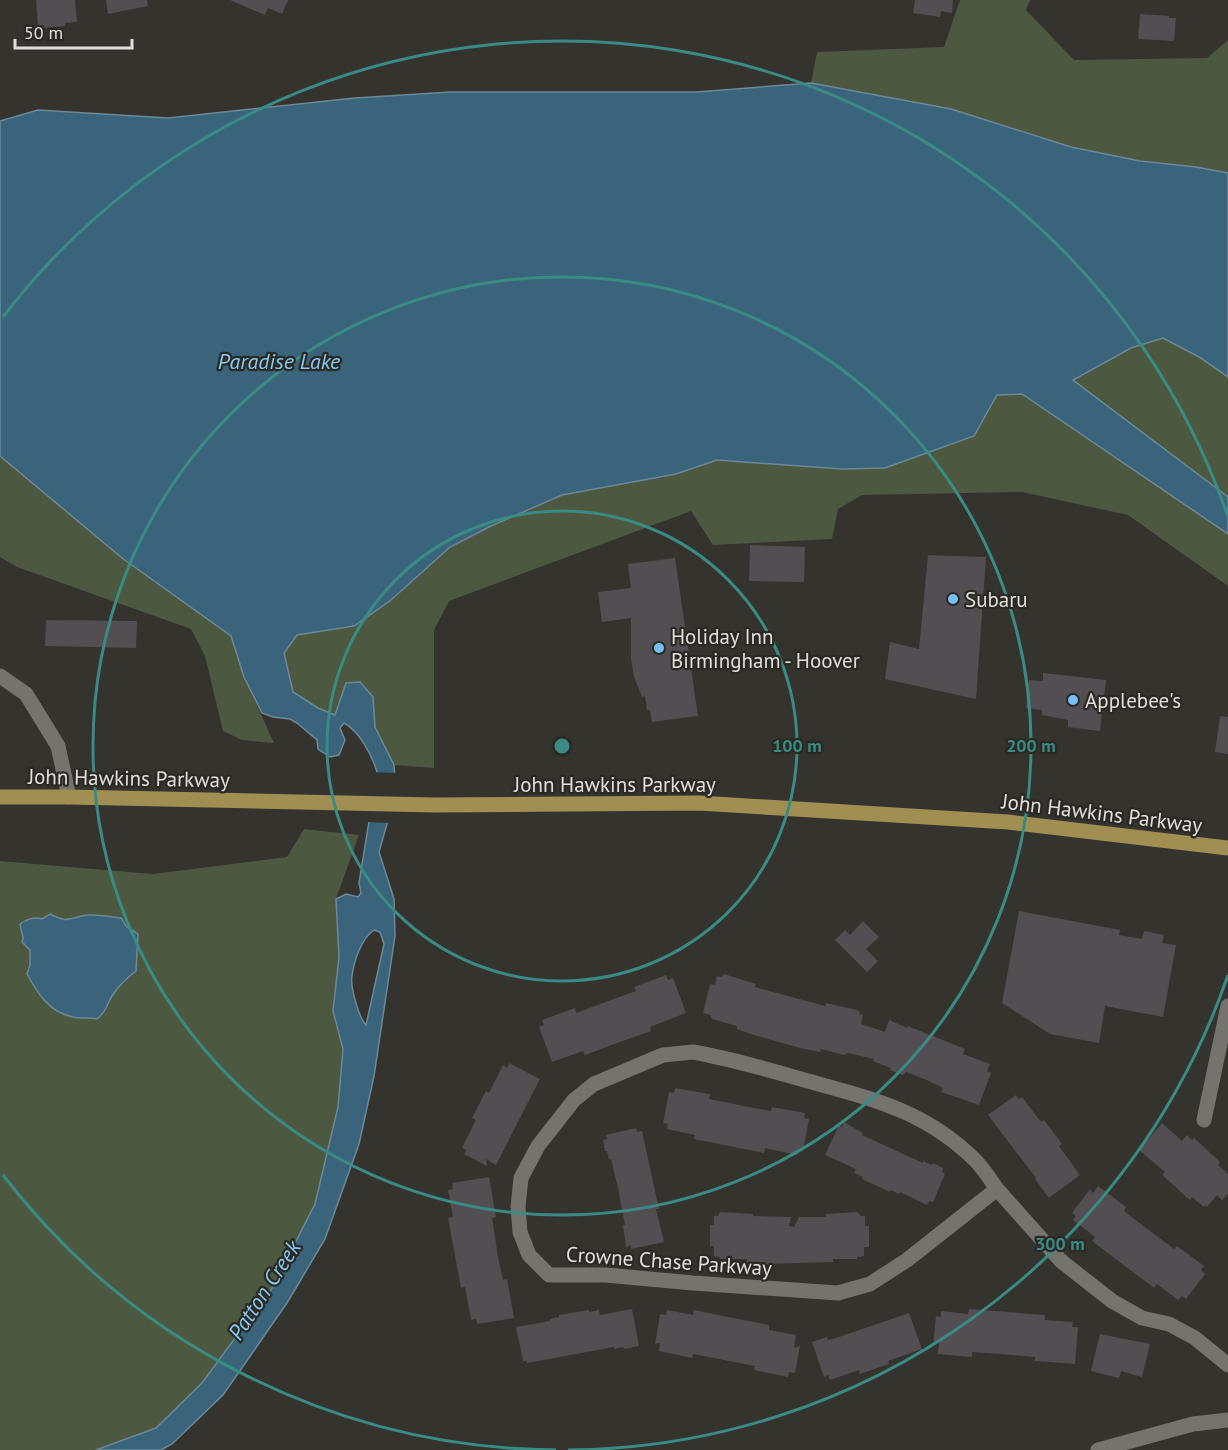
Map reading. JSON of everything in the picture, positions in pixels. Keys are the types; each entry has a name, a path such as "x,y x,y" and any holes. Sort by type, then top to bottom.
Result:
{"main road":[{"name":"John Hawkins Parkway","path":"0,797 434,805 699,802 1008,822 1228,848"}],"street":[{"path":"0,676 26,694 58,746 69,797"},
{"path":"1204,1120 1228,1006"},
{"name":"Crowne Chase Parkway","path":"997,1189 907,1260 870,1284 838,1293 606,1275 549,1275 529,1255 520,1232 518,1207 521,1178 533,1154 574,1100 594,1084 663,1055 693,1052 728,1058 872,1098 911,1113 952,1140 976,1161 997,1189 1061,1261 1112,1301 1142,1318 1169,1324 1195,1338 1228,1365"},
{"path":"1098,1450 1193,1424 1228,1420"}],"green space":[{"path":"960,0 1030,0 1026,10 1074,60 1207,58 1228,40 1228,173 1140,161 1071,147 951,109 811,83 817,52 944,47"},
{"path":"1163,338 1199,357 1228,377 1228,497 1072,380 1131,348"},
{"path":"1022,393 1228,534 1228,586 1128,515 1022,492 862,495 838,509 832,539 713,545 691,511 449,601 434,630 434,768 394,765 375,727 372,697 338,702 336,715 318,708 293,692 284,653 297,635 354,626 391,600 450,547 562,495 676,474 717,460 842,469 885,468 974,436 997,395"},
{"path":"0,456 122,558 231,636 244,677 274,743 242,740 223,731 205,656 191,629 17,567 0,557"},
{"path":"304,829 359,835 336,899 339,957 333,1011 343,1049 338,1107 315,1204 272,1288 202,1383 156,1428 96,1450 0,1450 0,861 153,874 287,857"}],"water":[{"name":"Paradise Lake","path":"811,83 951,109 1071,147 1140,161 1228,173 1228,377 1199,357 1163,338 1131,348 1073,380 1228,497 1228,534 1022,394 997,395 974,436 885,468 842,469 717,460 676,474 562,495 450,547 391,600 354,626 297,635 284,653 293,692 318,708 335,715 346,683 360,682 373,697 375,727 394,765 396,792 379,852 394,899 395,936 374,1076 359,1144 325,1239 287,1303 223,1395 172,1444 161,1450 96,1450 156,1428 202,1383 272,1288 315,1204 338,1107 343,1049 333,1011 339,957 336,899 346,894 358,897 361,893 359,883 377,772 364,744 344,723 340,728 345,740 339,755 330,757 318,749 317,740 297,723 290,719 262,713 244,677 231,636 122,558 0,456 0,121 38,110 168,118 355,98 451,92 697,92","holes":["374,930 380,932 384,944 366,1025 356,1002 352,976 356,957 365,939"]},
{"path":"50,914 66,920 86,915 121,918 127,927 138,934 136,971 117,989 97,1019 73,1017 57,1011 40,995 27,974 30,965 30,950 22,942 20,924 30,919 42,919"}],"pier":[{"path":"373,772 397,773 399,792 390,823 367,822"}],"building":[{"path":"36,0 75,0 77,22 44,28 44,25 38,25"},
{"path":"106,0 147,0 148,6 108,14"},
{"path":"230,0 288,0 282,14 268,8 265,15"},
{"path":"915,0 953,0 952,13 941,11 940,17 913,13"},
{"path":"1140,14 1176,18 1174,41 1138,39"},
{"path":"750,545 805,547 804,582 749,581"},
{"name":"Subaru","path":"928,555 986,557 976,699 885,679 890,642 919,649"},
{"name":"Holiday Inn Birmingham - Hoover","path":"675,558 698,716 652,722 645,696 642,697 634,677 631,659 631,618 602,622 598,592 631,588 628,564"},
{"path":"46,620 137,621 136,648 45,646"},
{"path":"1043,673 1106,680 1100,731 1068,727 1068,720 1042,715 1042,710 1026,708 1029,680 1043,681"},
{"path":"1220,716 1228,717 1228,754 1215,752"},
{"path":"1019,911 1120,930 1119,935 1142,939 1144,931 1164,935 1162,943 1176,945 1163,1017 1105,1006 1099,1043 1050,1034 1002,1003"},
{"path":"863,921 879,937 866,949 878,961 867,972 835,940 845,930 850,935"},
{"path":"724,974 756,984 755,987 825,1006 826,1003 857,1010 863,1015 861,1024 885,1032 889,1020 965,1049 963,1054 990,1064 987,1071 991,1073 979,1105 941,1092 943,1088 929,1081 906,1072 903,1075 890,1070 891,1068 873,1061 874,1059 848,1053 844,1055 821,1049 820,1052 800,1048 754,1035 737,1029 737,1026 712,1019 710,1015 703,1013 710,984 715,985 717,976 721,977"},
{"path":"666,975 668,980 673,978 686,1013 650,1027 651,1031 585,1055 583,1051 552,1062 539,1027 544,1025 542,1020 575,1008 576,1013 636,991 634,987"},
{"path":"509,1063 540,1079 496,1165 486,1159 487,1166 464,1154 466,1150 462,1148 476,1120 472,1118 486,1091 489,1093 503,1065 507,1068"},
{"path":"675,1088 710,1094 709,1099 744,1106 771,1111 772,1107 805,1113 804,1118 809,1119 803,1151 798,1150 797,1155 765,1148 764,1153 694,1139 695,1135 667,1129 668,1124 663,1123 669,1092 674,1093"},
{"path":"1016,1095 1019,1099 1022,1097 1041,1122 1044,1120 1062,1144 1059,1146 1080,1175 1049,1198 988,1115"},
{"path":"844,1122 863,1133 862,1135 923,1163 923,1161 932,1165 933,1163 943,1168 942,1172 945,1174 933,1202 929,1201 927,1205 900,1192 899,1194 891,1190 890,1192 862,1179 863,1177 854,1173 856,1169 825,1155 839,1125 842,1127"},
{"path":"1162,1123 1182,1141 1187,1135 1192,1140 1194,1138 1220,1162 1218,1165 1228,1174 1228,1194 1222,1200 1217,1195 1207,1207 1205,1205 1204,1207 1192,1197 1190,1200 1162,1175 1165,1172 1139,1150"},
{"path":"636,1128 637,1132 642,1131 664,1242 631,1249 631,1245 626,1247 623,1225 625,1225 618,1188 611,1159 609,1160 607,1151 605,1151 603,1140 607,1139 606,1135"},
{"path":"489,1177 496,1217 492,1218 498,1257 503,1280 507,1279 514,1318 477,1324 476,1319 471,1320 465,1287 461,1288 448,1218 453,1217 448,1190 453,1189 452,1183"},
{"path":"1098,1186 1126,1207 1124,1211 1146,1228 1174,1249 1177,1246 1204,1266 1201,1270 1205,1274 1186,1299 1182,1296 1178,1300 1157,1284 1154,1288 1092,1241 1095,1237 1073,1220 1076,1216 1072,1213 1090,1189 1093,1193"},
{"path":"720,1212 791,1217 789,1226 794,1227 799,1217 826,1217 826,1214 857,1212 865,1216 865,1226 869,1226 869,1247 864,1247 864,1256 857,1257 857,1259 833,1259 833,1262 765,1264 765,1262 747,1262 747,1259 720,1259 714,1256 714,1246 710,1246 710,1225 714,1225 714,1216 718,1216"},
{"path":"632,1309 639,1346 624,1349 623,1347 614,1349 614,1347 527,1363 523,1361 516,1327 550,1321 559,1315 589,1310 589,1312 599,1310 600,1315"},
{"path":"969,1309 1045,1315 1045,1320 1073,1322 1072,1327 1078,1327 1075,1364 1035,1361 1035,1357 1000,1354 972,1352 972,1357 938,1354 939,1343 933,1345 936,1316 941,1317 941,1311 968,1314"},
{"path":"667,1310 693,1315 694,1310 769,1325 769,1330 796,1335 794,1348 800,1346 795,1373 789,1372 788,1377 754,1370 755,1366 693,1354 692,1358 659,1351 660,1343 655,1344 660,1314 666,1315"},
{"path":"909,1313 922,1349 860,1374 859,1370 830,1380 828,1375 824,1377 812,1342 827,1337 828,1340 836,1338"},
{"path":"1100,1334 1150,1344 1142,1377 1121,1371 1119,1378 1091,1371"}],"place":[{"name":"Subaru","path":"953,599"},
{"name":"Holiday Inn Birmingham - Hoover","path":"659,648"},
{"name":"Applebee's","path":"1073,700"}],"water label":[{"name":"Patton Creek","path":"264,1290"}]}
